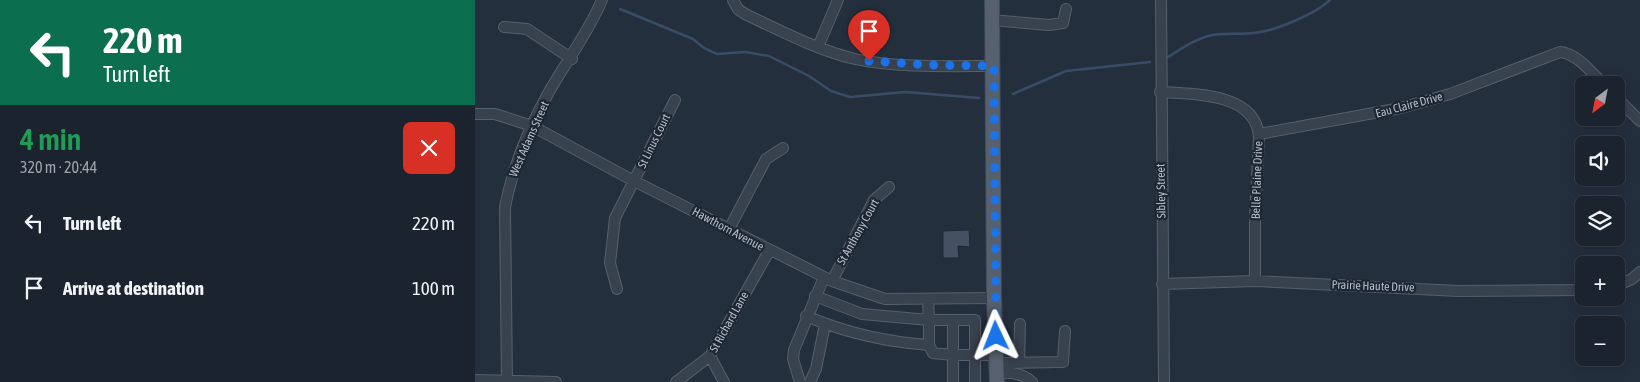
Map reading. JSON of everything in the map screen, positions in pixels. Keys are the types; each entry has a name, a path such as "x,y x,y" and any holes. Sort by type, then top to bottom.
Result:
{"main road":[{"path":"992,0 991,20 994,66 994,298 997,368"}],"street":[{"name":"West Adams Street","path":"507,381 505,207 515,164 551,90 572,59 591,25 602,0"},
{"path":"733,0 738,9 745,14 818,47 858,60 931,65 994,66"},
{"path":"818,47 838,0"},
{"name":"Sibley Street","path":"1161,0 1160,92 1164,382"},
{"path":"991,20 1049,25 1063,23 1065,9"},
{"path":"505,27 527,29 572,59"},
{"name":"Eau Claire Drive","path":"1259,134 1369,116 1425,102 1552,53 1566,53 1573,56 1594,76"},
{"name":"Belle Plaine Drive","path":"1160,92 1199,94 1228,100 1247,114 1255,125 1259,134 1255,210 1255,281"},
{"name":"St Linus Court","path":"617,289 610,262 615,218 675,100"},
{"path":"1625,106 1640,121"},
{"name":"Hawthorn Avenue","path":"475,114 495,114 532,126 769,251 828,279 885,299 994,298"},
{"path":"729,229 766,159 783,148"},
{"name":"St Anthony Court","path":"800,382 793,359 806,316 815,296 828,279 874,200 889,187"},
{"name":"St Richard Lane","path":"676,382 710,356 769,251"},
{"path":"1625,282 1640,272"},
{"name":"Prairie Haute Drive","path":"1162,284 1255,281 1459,291 1575,290"},
{"path":"815,296 862,314 929,320 975,320 975,382"},
{"path":"928,299 929,345 933,353 953,356 975,355 997,368 1026,376 1032,382"},
{"path":"806,316 825,324 873,337 929,345"},
{"path":"953,320 953,382"},
{"path":"810,382 816,369 825,324"},
{"path":"1019,363 1020,324"},
{"path":"997,368 1019,363 1063,362 1065,331"},
{"path":"710,356 724,382"},
{"path":"475,380 556,382"}],"building":[{"path":"969,230 970,247 958,246 959,258 943,258 943,231"}],"waterway":[{"path":"1168,57 1192,42 1208,36 1263,32 1283,25 1315,11 1330,0"},
{"path":"620,9 693,39 704,48 717,54 745,52 769,56 809,76 831,91 850,97 906,92 979,98"},
{"path":"1013,94 1066,71 1150,62"}],"route":[{"path":"869,61 931,65 994,66 994,298 996,336"}]}
